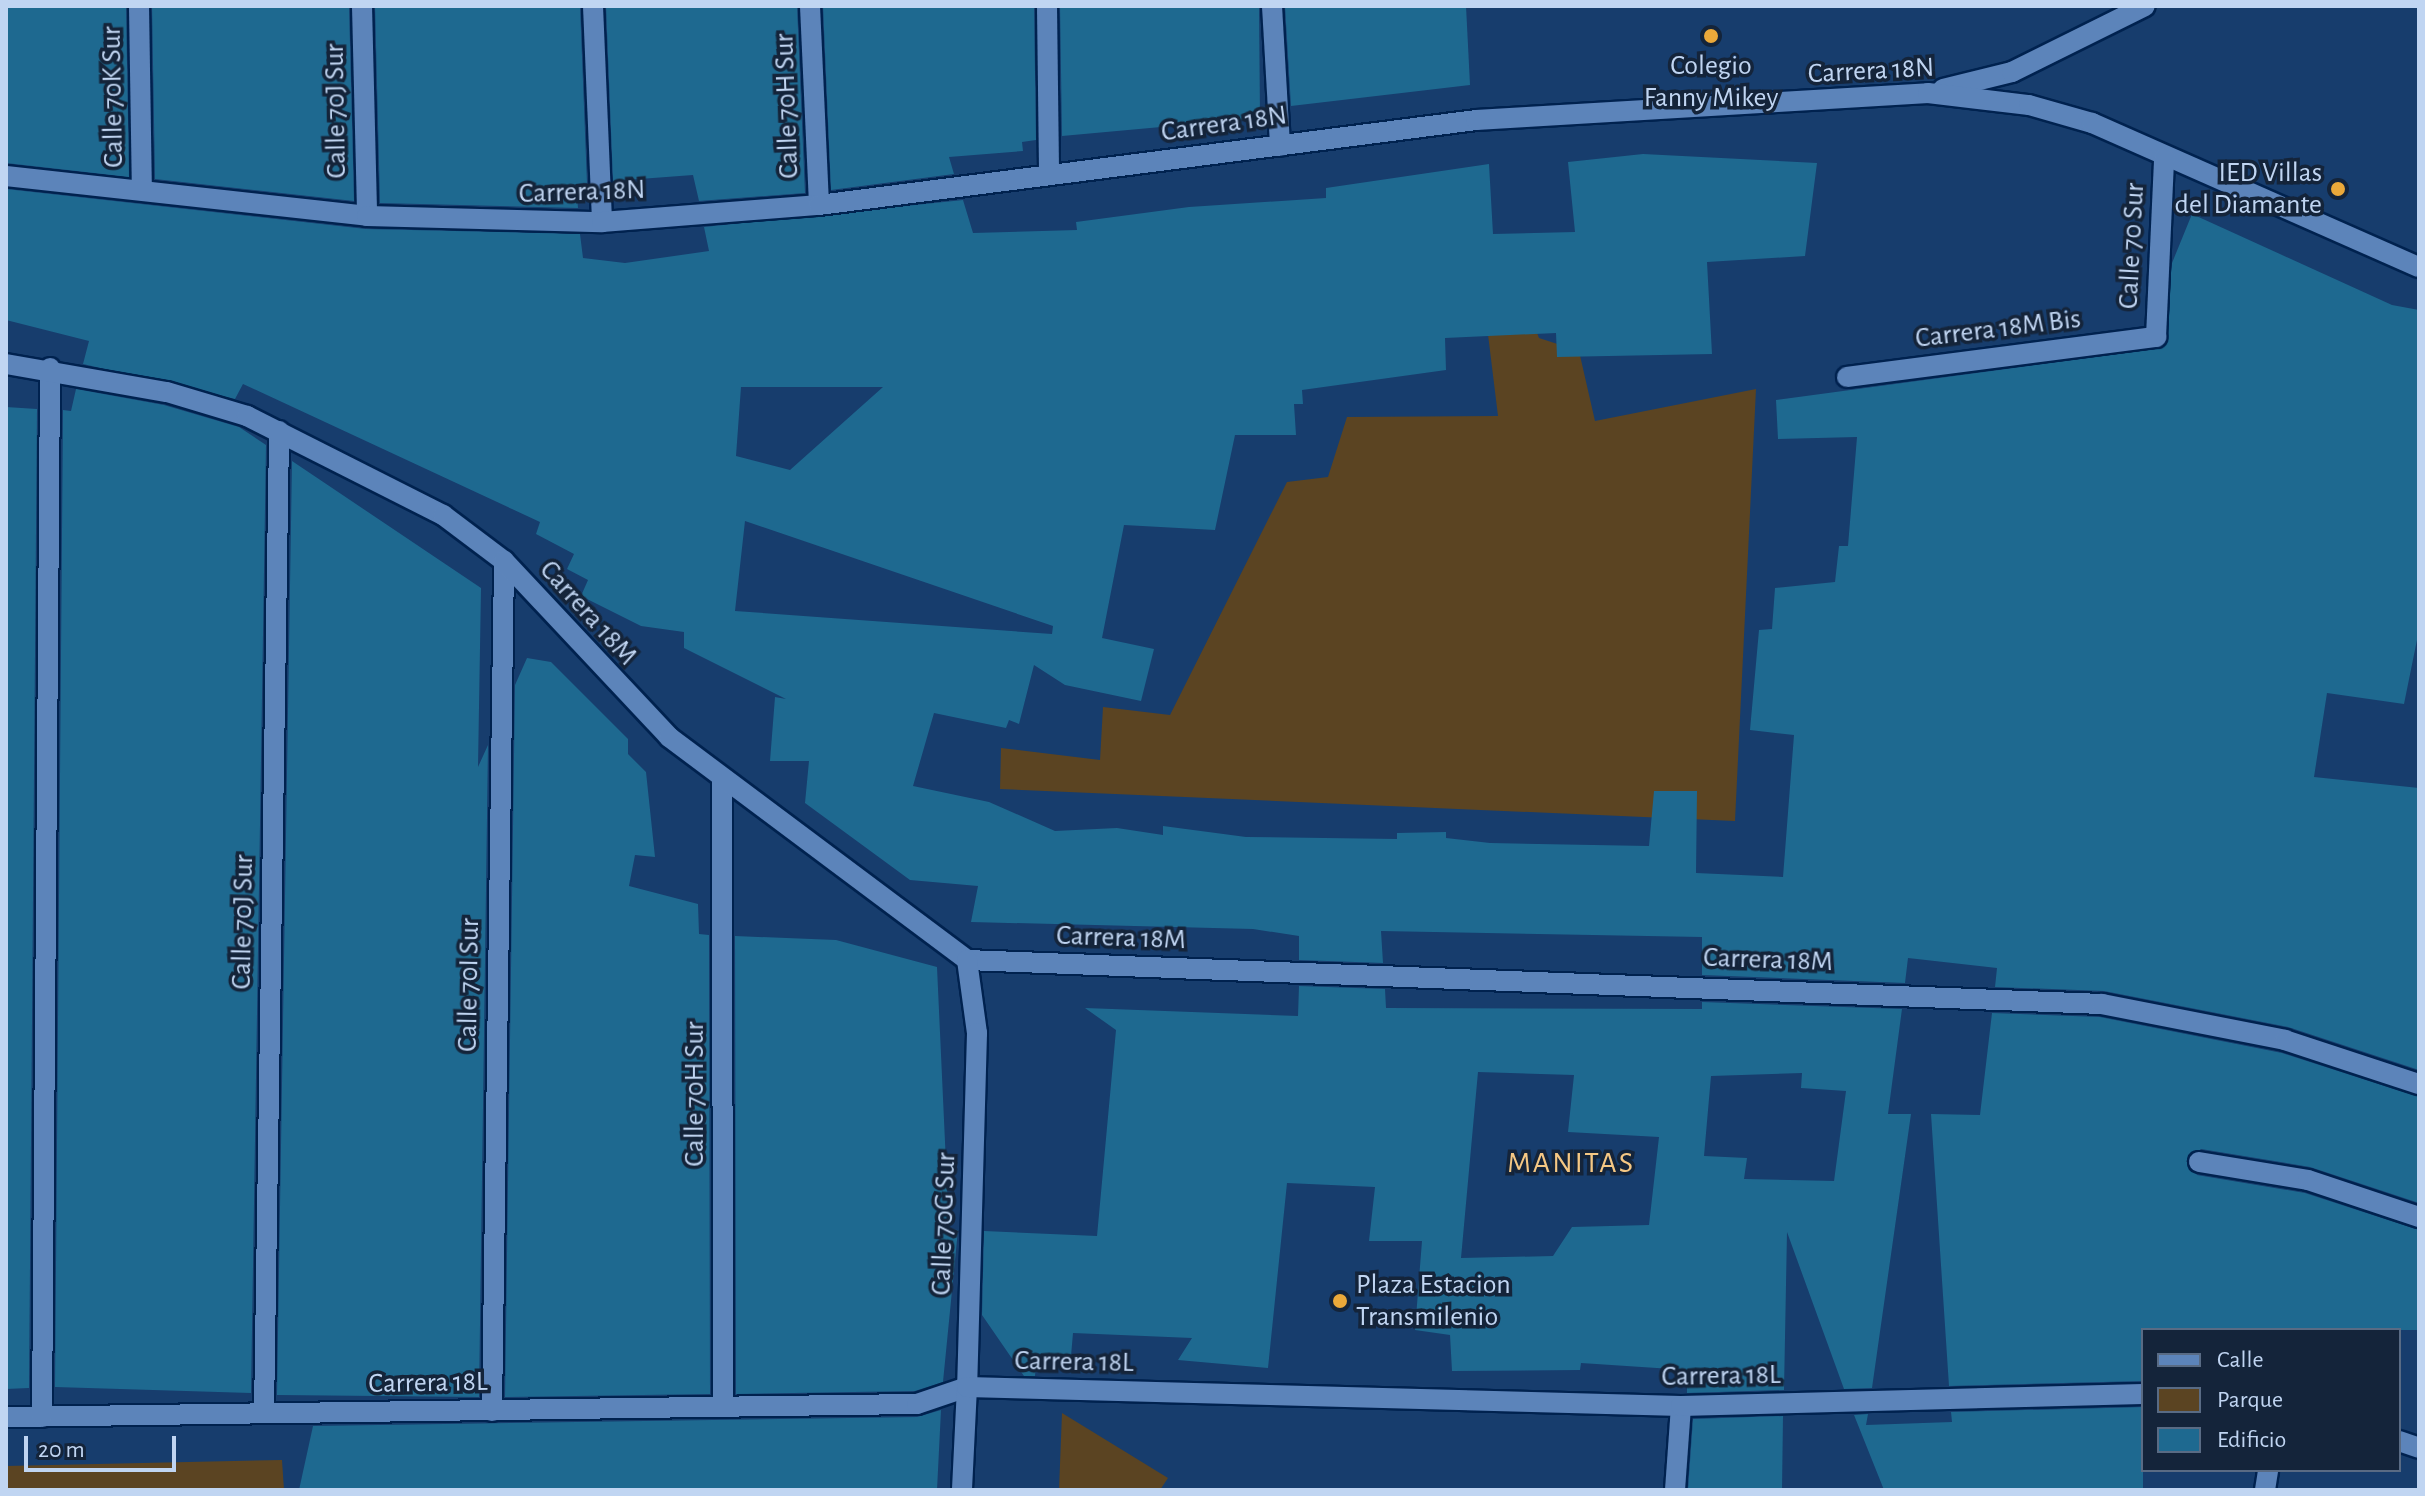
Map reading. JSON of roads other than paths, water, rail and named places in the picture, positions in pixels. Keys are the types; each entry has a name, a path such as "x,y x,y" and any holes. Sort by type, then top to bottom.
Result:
{"street":[{"name":"Calle 70K Sur","path":"139,6 142,188"},
{"name":"Calle 70J Sur","path":"362,6 367,216"},
{"path":"593,6 602,222"},
{"name":"Calle 70H Sur","path":"810,6 819,205"},
{"path":"1047,6 1049,174"},
{"path":"1272,6 1280,146"},
{"path":"1928,93 2012,72 2145,6"},
{"name":"Carrera 18N","path":"6,176 142,188 367,216 602,222 819,205 1476,120 1928,93 2029,105 2092,123 2164,158 2419,267"},
{"name":"Calle 70 Sur","path":"2156,337 2164,158"},
{"name":"Carrera 18M Bis","path":"1847,377 2156,337"},
{"name":"Carrera 18M","path":"6,364 50,368 167,392 279,431 443,515 504,561 612,683 722,781 967,960 2102,1004 2285,1040 2419,1084"},
{"path":"42,1417 50,368"},
{"name":"Calle 70J Sur","path":"264,1413 279,431"},
{"name":"Calle 70I Sur","path":"492,1411 504,561"},
{"name":"Calle 70H Sur","path":"722,781 723,1407"},
{"name":"Calle 70G Sur","path":"962,1490 977,1033 967,960"},
{"path":"2199,1162 2308,1180 2419,1217"},
{"name":"Carrera 18L","path":"6,1417 917,1404 967,1387 1681,1406 2141,1394"},
{"path":"1675,1490 1681,1406"}],"place":[{"name":"Colegio Fanny Mikey","path":"1711,36"},
{"name":"IED Villas del Diamante","path":"2338,189"},
{"name":"Plaza Estacion Transmilenio","path":"1340,1301"}],"district":[{"name":"MANITAS","path":"1571,1163"}]}
